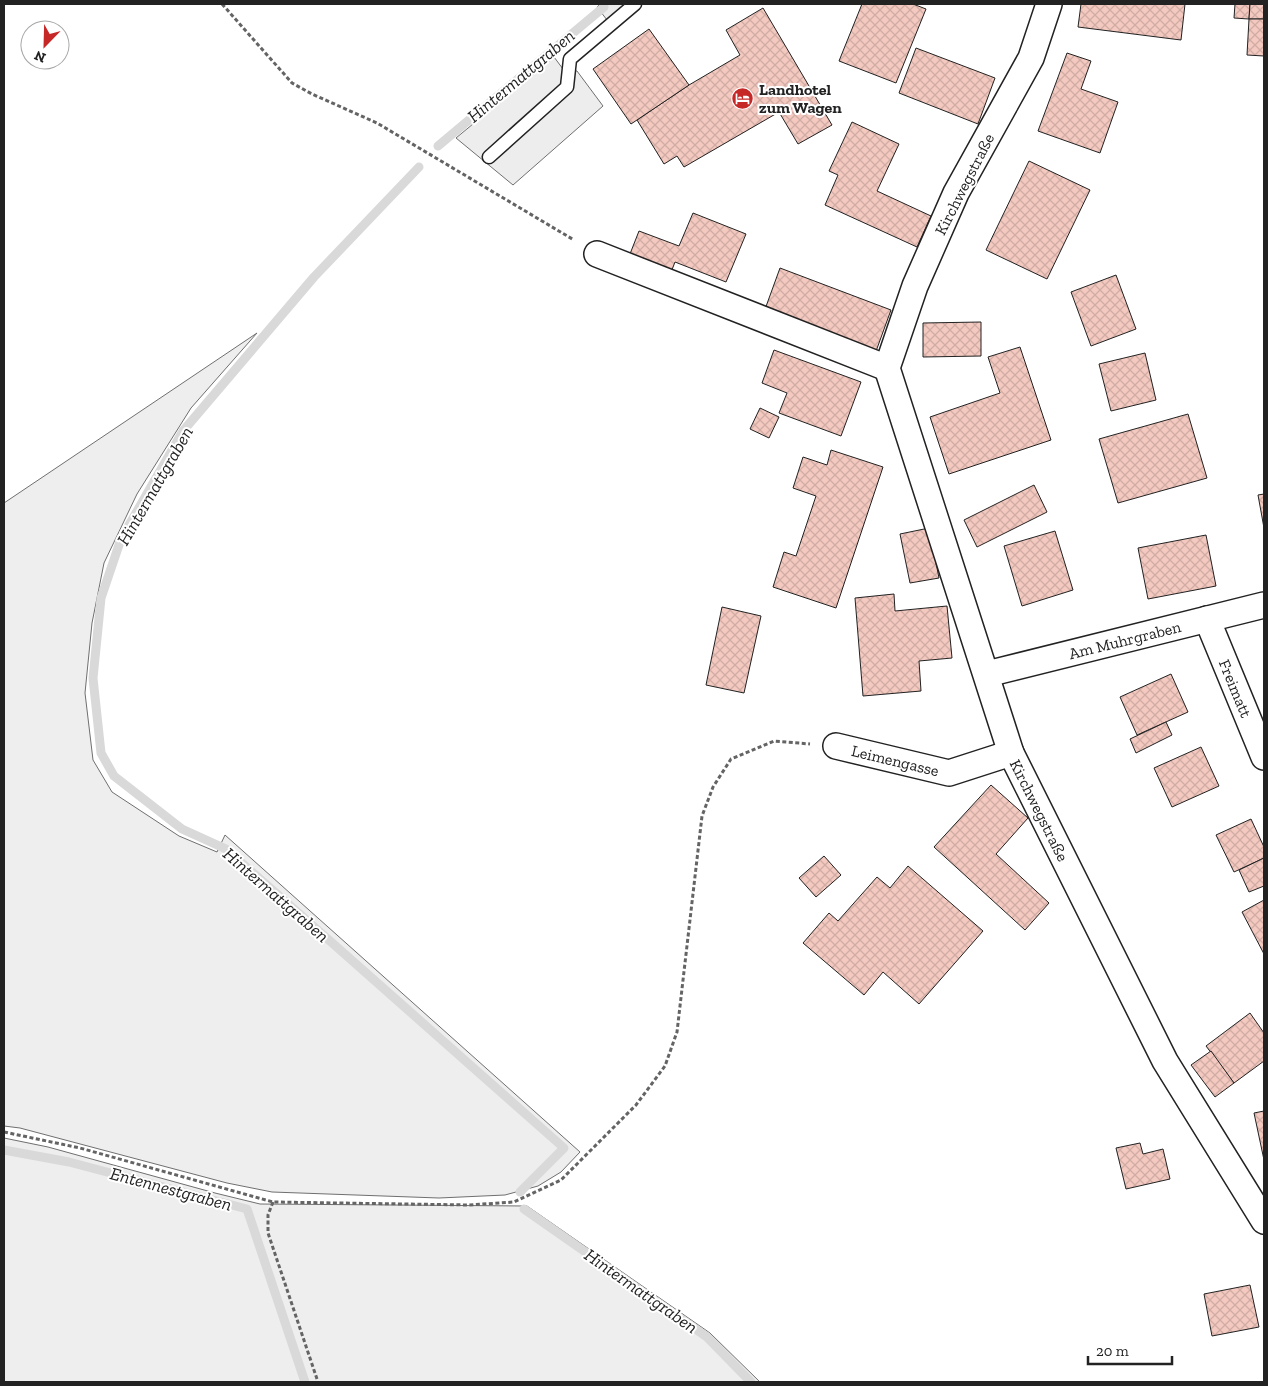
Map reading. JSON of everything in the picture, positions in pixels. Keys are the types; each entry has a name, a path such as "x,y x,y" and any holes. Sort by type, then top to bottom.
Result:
{"street":[{"name":"Kirchwegstraße","path":"1049,4 1031,58 956,193 915,286 887,368 1012,753 1164,1061 1264,1221"},
{"path":"598,254 887,368"},
{"name":"Am Muhrgraben","path":"987,674 1264,605"},
{"name":"Freimatt","path":"1207,619 1264,757"},
{"name":"Leimengasse","path":"836,746 949,773 1012,753"}],"lane":[{"path":"489,157 567,87 570,59 635,4"}],"path":[{"path":"222,4 292,83 377,123 598,254"},
{"path":"4,1132 80,1148 273,1202 469,1205 514,1202 522,1199 561,1180 636,1105 665,1066 678,1032 702,816 713,787 731,759 774,740 836,746"},
{"path":"273,1202 268,1215 268,1233 318,1382"}],"shaded area":[{"path":"600,4 625,4 607,20 597,7"},
{"path":"554,57 563,69 577,71 603,106 513,185 456,138"},
{"path":"257,333 191,408 137,494 104,563 92,623 85,693 93,760 112,792 179,836 217,852 225,835 580,1152 561,1172 538,1186 505,1195 439,1198 272,1192 227,1183 20,1128 4,1126 4,503"},
{"path":"4,1138 48,1147 260,1204 527,1206 710,1333 760,1382 4,1382"}],"building":[{"path":"862,4 913,4 926,9 896,83 839,61"},
{"path":"1081,4 1185,4 1181,40 1078,27"},
{"path":"1235,4 1250,4 1249,19 1234,18"},
{"path":"1250,4 1264,4 1264,19 1249,19"},
{"name":"Landhotel zum Wagen","path":"763,8 832,125 798,144 779,112 684,167 677,156 664,164 637,120 689,85 740,55 726,30"},
{"path":"1249,19 1264,19 1264,56 1247,55"},
{"path":"649,29 689,85 631,124 593,69"},
{"path":"916,48 995,78 978,124 899,93"},
{"path":"1067,53 1091,61 1081,89 1118,102 1100,153 1038,131"},
{"path":"852,122 899,144 877,191 931,216 917,247 825,205 838,175 829,171"},
{"path":"1029,161 1090,190 1047,279 986,250"},
{"path":"693,213 746,234 726,282 675,262 670,275 628,259 639,231 679,246"},
{"path":"780,268 891,310 875,354 764,312"},
{"path":"1116,275 1136,329 1091,346 1071,292"},
{"path":"981,322 981,356 923,357 923,323"},
{"path":"1020,347 1051,440 949,474 930,417 1000,393 988,357"},
{"path":"774,350 861,382 841,436 779,413 787,393 762,383"},
{"path":"1145,353 1156,400 1111,411 1099,364"},
{"path":"760,408 779,417 769,438 750,429"},
{"path":"1188,414 1207,478 1118,503 1099,439"},
{"path":"831,450 883,467 836,608 773,587 784,552 796,556 816,496 793,488 803,457 827,465"},
{"path":"1034,485 1047,512 977,547 964,520"},
{"path":"1264,494 1264,528 1258,495"},
{"path":"929,528 939,578 910,583 900,534"},
{"path":"1055,531 1073,590 1022,606 1004,546"},
{"path":"1206,535 1216,586 1148,599 1138,548"},
{"path":"894,594 895,611 947,606 952,658 919,661 921,691 863,696 855,598"},
{"path":"722,607 761,616 744,693 706,685"},
{"path":"1171,674 1188,712 1137,735 1120,697"},
{"path":"1166,722 1172,735 1136,753 1130,739"},
{"path":"1201,747 1219,786 1172,807 1154,768"},
{"path":"991,785 1028,818 996,854 1049,903 1025,930 934,847"},
{"path":"1251,819 1264,847 1264,858 1234,872 1216,835"},
{"path":"824,856 841,875 816,897 799,878"},
{"path":"1264,858 1264,886 1249,892 1239,870"},
{"path":"908,866 983,931 919,1004 883,972 864,995 803,943 829,913 838,921 877,877 890,888"},
{"path":"1264,900 1264,954 1242,912"},
{"path":"1250,1013 1264,1033 1264,1061 1234,1083 1206,1046"},
{"path":"1211,1051 1234,1083 1215,1097 1191,1065"},
{"path":"1264,1111 1264,1160 1254,1113"},
{"path":"1140,1143 1143,1154 1163,1149 1170,1179 1126,1189 1116,1148"},
{"path":"1250,1285 1259,1327 1212,1336 1204,1294"}],"waterway":[{"name":"Hintermattgraben","path":"438,146 604,7"},
{"name":"Hintermattgraben","path":"419,167 314,277 183,431 121,539 101,598 93,678 101,753 114,776 182,829 226,849 564,1148 520,1192"},
{"name":"Entennestgraben","path":"4,1150 69,1162 247,1209 305,1382"},
{"name":"Hintermattgraben","path":"524,1209 707,1337 751,1382"}],"place":[{"name":"Landhotel zum Wagen","path":"743,98"}]}
